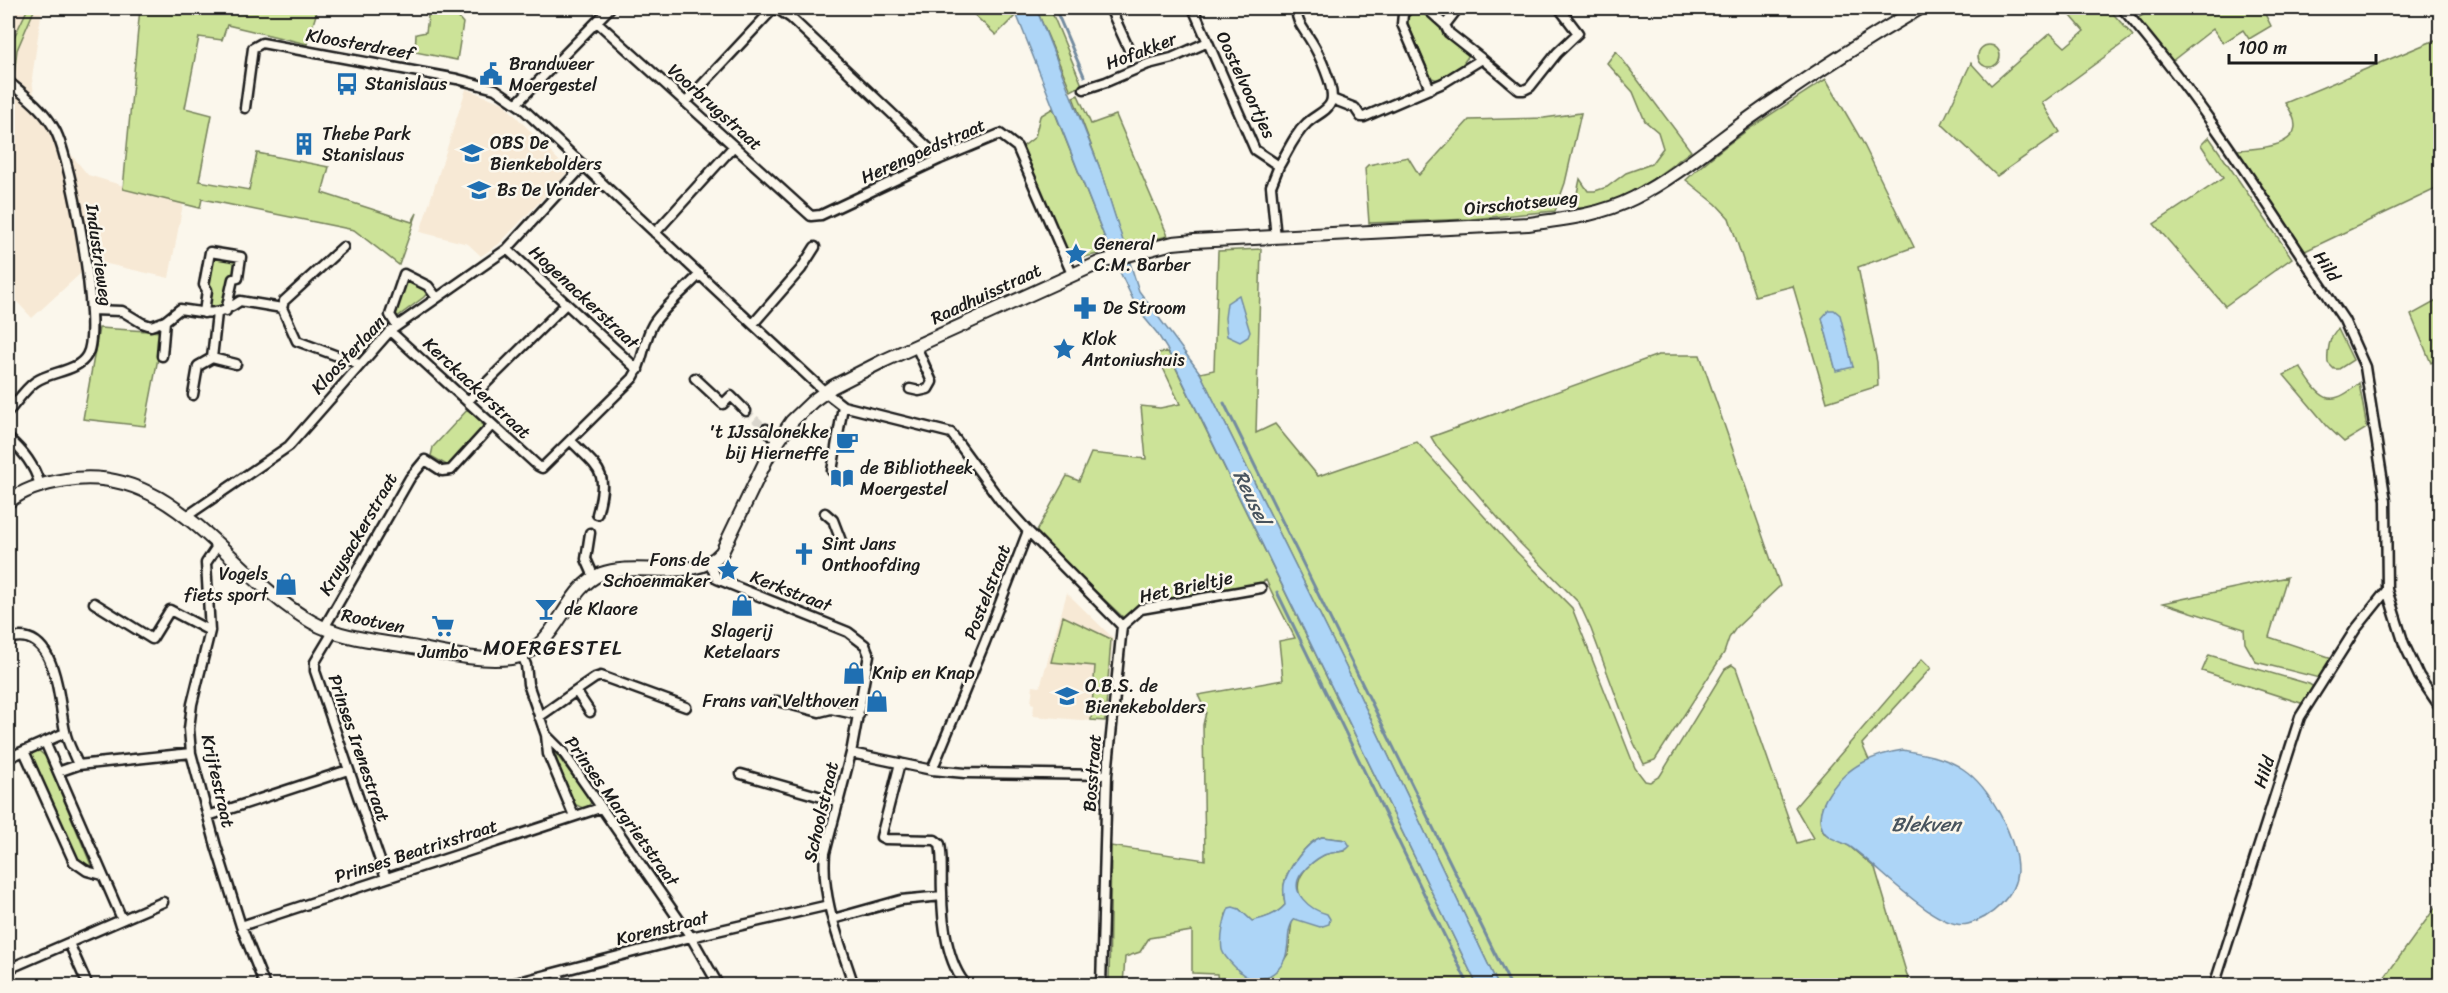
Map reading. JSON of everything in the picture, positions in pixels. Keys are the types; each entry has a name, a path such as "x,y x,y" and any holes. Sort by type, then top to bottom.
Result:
{"street":[{"path":"610,8 517,103 825,392"},
{"path":"686,102 775,8 791,18 940,159"},
{"path":"1110,8 1131,54"},
{"name":"Oostelvoortjes","path":"1193,8 1255,150 1279,166"},
{"path":"1276,238 1271,186 1279,166 1298,132 1329,106 1332,99 1330,84 1312,42 1297,20 1297,8"},
{"path":"1409,8 1403,14 1402,24 1430,89"},
{"path":"1426,8 1445,25 1449,33 1518,90 1530,87 1557,52 1578,33 1559,8"},
{"path":"1445,25 1458,8"},
{"name":"Oirschotseweg","path":"1072,274 1111,258 1173,243 1528,224 1566,219 1604,210 1634,198 1802,81 1920,8"},
{"name":"Hild","path":"2122,8 2157,48 2205,112 2343,320 2361,355 2365,367 2386,501 2387,590 2404,644 2419,676 2440,707"},
{"name":"Voorbrugstraat","path":"597,22 811,216"},
{"name":"Hofakker","path":"1084,89 1148,64 1172,58 1208,42"},
{"name":"Kloosterdreef","path":"244,108 253,48 262,43 457,79 495,89 517,103"},
{"path":"1332,99 1355,108 1361,117 1364,117 1430,89 1482,59"},
{"name":"Industrieweg","path":"8,81 44,112 56,132 67,161 91,310 89,352 83,361 33,383 8,412"},
{"name":"Herengoedstraat","path":"811,216 821,216 940,159 1000,134 1017,147 1072,274"},
{"path":"655,233 734,146"},
{"name":"Kloosterlaan","path":"187,516 289,446 393,328 507,249 584,165"},
{"path":"343,246 284,301 282,308 297,341 359,364"},
{"path":"753,324 801,269 815,247"},
{"name":"Hogenackerstraat","path":"507,249 638,370"},
{"path":"204,313 207,290 204,285 210,252 241,256 238,278 233,279 222,312 212,358"},
{"path":"393,328 390,315 404,274 428,286 437,298"},
{"path":"597,514 604,484 601,471 571,441 638,370 654,323 699,274"},
{"name":"Raadhuisstraat","path":"710,564 722,552 755,480 777,441 792,421 825,392 916,346 1072,274"},
{"path":"91,310 122,311 142,324 151,326 165,321 180,309 204,313 222,312 240,301 282,308"},
{"path":"468,401 566,304"},
{"path":"162,356 165,321"},
{"name":"Kerckackerstraat","path":"393,328 492,425 538,466 542,468 571,441"},
{"name":"Raadhuisstraat","path":"910,389 919,391 928,388 932,382 916,346"},
{"path":"193,395 198,366 212,358 236,364"},
{"path":"694,378 723,405 731,396 746,411"},
{"name":"Postelstraat","path":"825,392 843,406 951,433 999,500 1028,531 932,770"},
{"path":"832,471 843,406"},
{"name":"Kruysackerstraat","path":"328,630 410,478 425,460 442,471 451,470 492,425"},
{"path":"766,429 777,441"},
{"path":"8,438 33,466 40,485"},
{"name":"Rootven","path":"8,502 40,485 86,478 134,486 159,497 187,516 273,594 312,622 328,630 455,654 497,658 522,656"},
{"path":"825,513 833,520 843,546"},
{"path":"1028,531 1122,626"},
{"path":"590,533 586,559 594,577"},
{"name":"Krijtestraat","path":"218,545 206,563 210,631 192,704 189,729 191,753 242,926 265,986"},
{"path":"522,656 544,640 585,585 594,577 611,571 692,568 710,564"},
{"name":"Kerkstraat","path":"710,564 717,579 849,632 865,645"},
{"name":"Het Brieltje","path":"1122,626 1141,609 1260,588"},
{"name":"Hild","path":"2214,986 2300,717 2355,630 2387,590"},
{"path":"94,603 152,639 170,610 210,631"},
{"name":"Bosstraat","path":"1101,986 1107,775 1122,626"},
{"name":"Prinses Irenestraat","path":"328,630 315,662 315,671 386,878"},
{"path":"8,639 16,636 31,639 42,648 49,660 58,681 65,733 78,765"},
{"name":"Schoolstraat","path":"854,986 829,905 823,870 825,853 851,753 868,667 869,655 865,645"},
{"name":"Prinses Margrietstraat","path":"522,656 526,665 528,684 546,735 548,754 574,816"},
{"path":"539,717 601,676 686,707"},
{"path":"576,691 590,712"},
{"path":"777,701 819,712 831,709 859,715"},
{"path":"8,758 65,733"},
{"name":"Prinses Margrietstraat","path":"546,735 563,752 691,937 719,986"},
{"path":"45,742 122,919"},
{"path":"24,751 74,862 87,871 102,875"},
{"path":"58,772 78,765 191,753"},
{"path":"851,753 932,770 965,773 1107,775"},
{"path":"900,763 881,837 935,840 940,844 942,896 948,944 960,980 967,986"},
{"path":"208,816 348,770"},
{"path":"741,774 839,802"},
{"name":"Prinses Beatrixstraat","path":"242,926 600,808"},
{"path":"833,919 902,900 942,896"},
{"path":"8,965 15,966 163,902"},
{"name":"Korenstraat","path":"504,986 691,937 829,905"},
{"path":"69,943 88,986"},
{"path":"558,972 562,986"}],"shaded area":[{"path":"8,8 42,8 32,78 36,112 88,175 183,204 169,278 94,261 32,318 8,292"},
{"path":"466,89 503,103 569,171 499,244 481,256 468,244 420,232"},
{"path":"1067,593 1113,638 1105,722 1033,716 1034,704 1031,703 1033,686 1040,687"}],"green space":[{"path":"28,8 35,8 17,50 14,75 8,71 8,50"},
{"path":"140,8 318,8 307,44 227,25 222,40 199,37 185,108 212,115 199,181 249,190 257,153 329,167 322,193 412,222 417,213 399,265 354,230 202,199 200,208 123,189"},
{"path":"426,8 450,8 463,23 457,60 415,52 416,34 426,32 428,17"},
{"path":"967,8 1014,8 1017,14 996,35"},
{"path":"1036,8 1050,8 1082,85 1071,91"},
{"path":"1417,8 1438,22 1443,35 1469,55 1462,65 1438,80 1430,75 1406,19 1409,12"},
{"path":"2108,8 2133,36 2042,103 2060,132 1997,176 1942,124 1971,63 1991,85 2050,33 2065,47 2084,31 2065,9"},
{"path":"2154,8 2262,8 2271,26 2249,39 2243,30 2223,43 2213,29 2172,61 2138,18"},
{"path":"2440,38 2440,187 2303,252 2235,150 2272,146 2291,136 2295,128 2293,117 2285,103"},
{"path":"1989,45 1997,48 2000,56 1997,64 1989,67 1981,64 1978,56 1981,48"},
{"path":"1616,51 1691,151 1623,197 1592,207 1576,208 1580,179 1588,191 1607,187 1626,173 1651,164 1663,148 1658,132 1645,121 1633,92 1607,63"},
{"path":"1826,79 1862,141 1914,247 1858,267 1877,362 1878,386 1827,402 1793,286 1755,296 1729,218 1716,204 1686,180 1736,139","holes":["1822,318 1853,367 1836,370"]},
{"path":"1078,95 1091,124 1116,115 1168,236 1124,246 1099,166 1073,97"},
{"path":"1053,108 1110,251 1077,259 1066,249 1021,148 1035,137 1040,116"},
{"path":"1581,113 1565,183 1555,211 1471,219 1369,223 1365,168 1368,165 1408,157 1419,175 1469,120 1544,118"},
{"path":"2209,137 2292,258 2225,306 2154,224 2223,178 2201,145"},
{"path":"1261,249 1256,433 1275,424 1318,476 1417,442 1511,546 1572,608 1635,768 1645,781 1650,782 1660,776 1725,669 1732,665 1736,668 1797,843 1813,838 1795,807 1922,659 1931,668 1862,744 1869,760 1840,780 1825,800 1821,811 1824,833 1849,846 1875,868 1910,985 1498,985 1345,665 1200,373 1214,370 1218,251"},
{"path":"211,256 237,259 236,273 231,277 223,308 207,308 206,285"},
{"path":"404,279 408,279 428,292 397,317 394,314"},
{"path":"2440,299 2440,358 2431,363 2411,315"},
{"path":"99,328 163,332 145,426 83,419"},
{"path":"2338,329 2353,360 2339,369 2334,369 2328,363 2328,349 2332,335"},
{"path":"1168,352 1477,985 1218,985 1217,974 1192,973 1192,931 1149,938 1140,952 1125,957 1123,985 1109,985 1111,846 1205,860 1203,725 1206,712 1198,695 1283,680 1279,641 1295,638 1266,580 1257,585 1147,605 1126,620 1035,534 1067,476 1079,481 1091,453 1146,459 1141,406 1160,408 1180,404 1156,353","holes":["1322,837 1346,840 1345,851 1322,856 1304,871 1298,888 1300,896 1306,904 1327,915 1292,921 1288,954 1277,970 1267,977 1222,948 1226,914 1239,909 1252,921 1278,911 1285,905 1286,879 1304,850"]},
{"path":"1658,355 1700,355 1780,586 1736,628 1729,638 1724,653 1655,760 1644,764 1579,603 1517,540 1437,447 1431,437"},
{"path":"2300,367 2313,386 2325,397 2339,397 2359,383 2367,428 2344,442 2327,426 2284,375"},
{"path":"469,408 481,419 483,427 450,467 431,456 433,447"},
{"path":"2287,577 2269,637 2332,658 2319,678 2256,662 2245,643 2244,629 2163,603"},
{"path":"1063,616 1111,639 1105,721 1091,720 1095,666 1051,662"},
{"path":"2209,655 2314,687 2304,704 2202,671"},
{"path":"38,750 46,757 91,865 84,866 76,858 32,758 32,754"},
{"path":"553,750 588,796 591,803 585,809 574,804"},
{"path":"2440,901 2440,985 2379,985"}],"water":[{"name":"Reusel","path":"1014,8 1036,8 1099,166 1139,291 1200,373 1345,665 1498,985 1477,985 1167,349 1138,310 1110,251"},
{"path":"1239,295 1250,332 1248,337 1240,342 1227,336 1225,318 1227,303"},
{"path":"1829,310 1834,310 1840,315 1853,367 1836,371 1822,318"},
{"name":"Blekven","path":"1903,750 1942,759 1963,769 1973,777 1992,800 2007,829 2016,858 2016,880 2001,905 1977,921 1955,924 1940,918 1923,907 1861,855 1849,846 1828,836 1823,830 1820,821 1824,802 1845,775 1870,759"},
{"path":"1322,837 1346,840 1350,846 1345,850 1324,855 1315,861 1302,873 1297,887 1308,904 1327,914 1330,919 1329,924 1320,927 1295,919 1289,931 1286,954 1278,969 1263,978 1253,979 1245,976 1228,960 1222,950 1223,929 1229,908 1239,909 1252,921 1278,911 1285,905 1284,885 1293,865 1310,844"}],"waterway":[{"path":"1055,8 1084,76"},
{"name":"Reusel","path":"1224,403 1511,986"},
{"path":"1277,592 1469,986"}],"tunnel":[{"path":"746,411 766,429"}],"place":[{"name":"Brandweer Moergestel","path":"491,74"},
{"name":"Stanislaus","path":"347,84"},
{"name":"Thebe Park Stanislaus","path":"304,144"},
{"name":"OBS De Bienkebolders","path":"472,153"},
{"name":"Bs De Vonder","path":"479,190"},
{"name":"General C.M. Barber","path":"1076,254"},
{"name":"De Stroom","path":"1085,308"},
{"name":"Klok Antoniushuis","path":"1064,349"},
{"name":"'t IJssalonekke bij Hierneffe","path":"847,442"},
{"name":"de Bibliotheek Moergestel","path":"842,478"},
{"name":"Sint Jans Onthoofding","path":"804,554"},
{"name":"Fons de Schoenmaker","path":"728,570"},
{"name":"Vogels fiets sport","path":"286,584"},
{"name":"Slagerij Ketelaars","path":"742,605"},
{"name":"de Klaore","path":"546,609"},
{"name":"Jumbo","path":"443,626"},
{"name":"Knip en Knap","path":"854,673"},
{"name":"O.B.S. de Bienekebolders","path":"1067,696"},
{"name":"Frans van Velthoven","path":"877,701"}],"district":[{"name":"MOERGESTEL","path":"553,648"}]}
